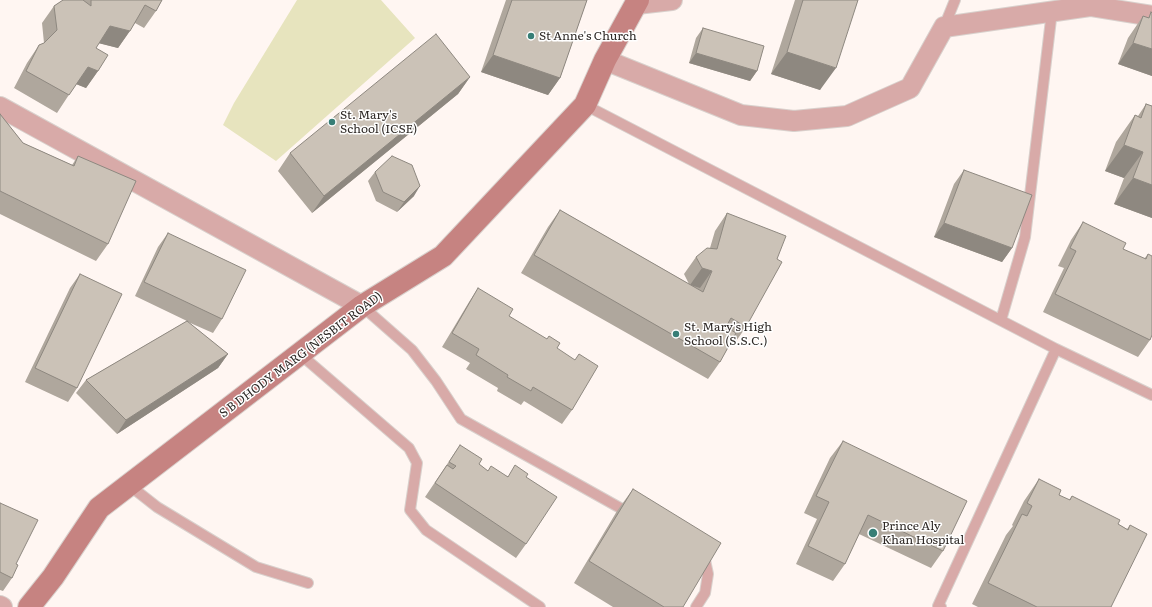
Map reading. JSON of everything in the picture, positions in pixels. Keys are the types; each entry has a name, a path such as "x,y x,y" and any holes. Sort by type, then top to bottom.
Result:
{"main road":[{"name":"S B DHODY MARG (NESBIT ROAD)","path":"30,607 53,577 99,508 362,306 443,256 585,105 605,60 637,2"}],"street":[{"path":"637,2 672,0"},
{"path":"605,60 741,115 794,122 847,116 910,88 944,27 1090,6 1152,16"},
{"path":"0,107 362,306"}],"lane":[{"path":"944,27 955,0"},
{"path":"1001,320 1025,237 1052,11"},
{"path":"585,105 1056,349 1152,395"},
{"path":"362,306 412,350 436,380 461,419 640,519"},
{"path":"941,607 938,606 1056,349"},
{"path":"300,354 409,448 417,463 410,510 426,530 540,607"},
{"path":"129,485 157,506 256,567 308,584"},
{"path":"695,550 706,560 708,574 705,593 696,607"}],"shaded area":[{"path":"297,0 381,0 415,38 276,161 223,125 234,103"}],"building":[{"path":"63,0 83,0 91,6 91,0 162,0 156,11 145,5 130,31 110,26 96,48 108,55 98,71 88,67 69,95 26,71 39,45 44,43 57,30 54,6"},
{"name":"St Anne's Church","path":"512,0 587,0 560,78 493,55"},
{"path":"803,0 858,0 836,68 787,52"},
{"path":"1151,12 1152,49 1133,43 1143,16 1149,18"},
{"path":"703,28 764,46 757,71 696,53"},
{"path":"436,34 470,77 324,196 290,153"},
{"path":"1146,104 1152,106 1152,185 1133,178 1143,152 1124,145 1135,115 1141,118"},
{"path":"0,114 23,143 74,166 78,156 136,181 108,244 0,191"},
{"path":"392,156 412,165 420,186 404,202 383,192 375,172"},
{"path":"964,170 1032,195 1012,248 944,223"},
{"path":"560,210 703,292 712,271 702,268 696,257 707,248 717,249 727,213 786,236 777,259 782,262 746,327 731,318 726,327 736,333 720,362 534,255"},
{"path":"1083,222 1126,243 1123,249 1146,259 1148,254 1152,256 1152,335 1150,340 1055,294 1076,251 1070,248"},
{"path":"168,233 246,270 222,319 144,282"},
{"path":"80,274 122,294 77,388 35,368"},
{"path":"478,288 513,309 509,316 547,339 549,336 560,343 557,348 575,360 579,354 598,366 572,410 533,387 531,391 507,377 508,375 476,355 479,349 452,333"},
{"path":"187,321 228,354 126,420 86,380"},
{"path":"843,441 967,501 943,551 868,515 845,564 808,546 829,502 816,496"},
{"path":"460,445 482,459 479,464 488,471 491,466 508,477 515,465 528,474 526,477 557,497 526,544 435,483 447,465 453,469 456,466 449,462"},
{"path":"1039,479 1061,490 1059,495 1070,500 1072,496 1120,520 1118,524 1128,530 1130,525 1147,534 1111,607 1037,607 988,583 1022,514 1027,516 1032,506 1027,503"},
{"path":"633,489 721,543 683,607 664,607 589,561"},
{"path":"0,503 38,520 16,564 18,565 12,578 0,572"}],"place":[{"name":"St Anne's Church","path":"531,36"},
{"name":"St. Mary's School (ICSE)","path":"332,122"},
{"name":"St. Mary's High School (S.S.C.)","path":"676,334"},
{"name":"Prince Aly Khan Hospital","path":"873,533"}]}
